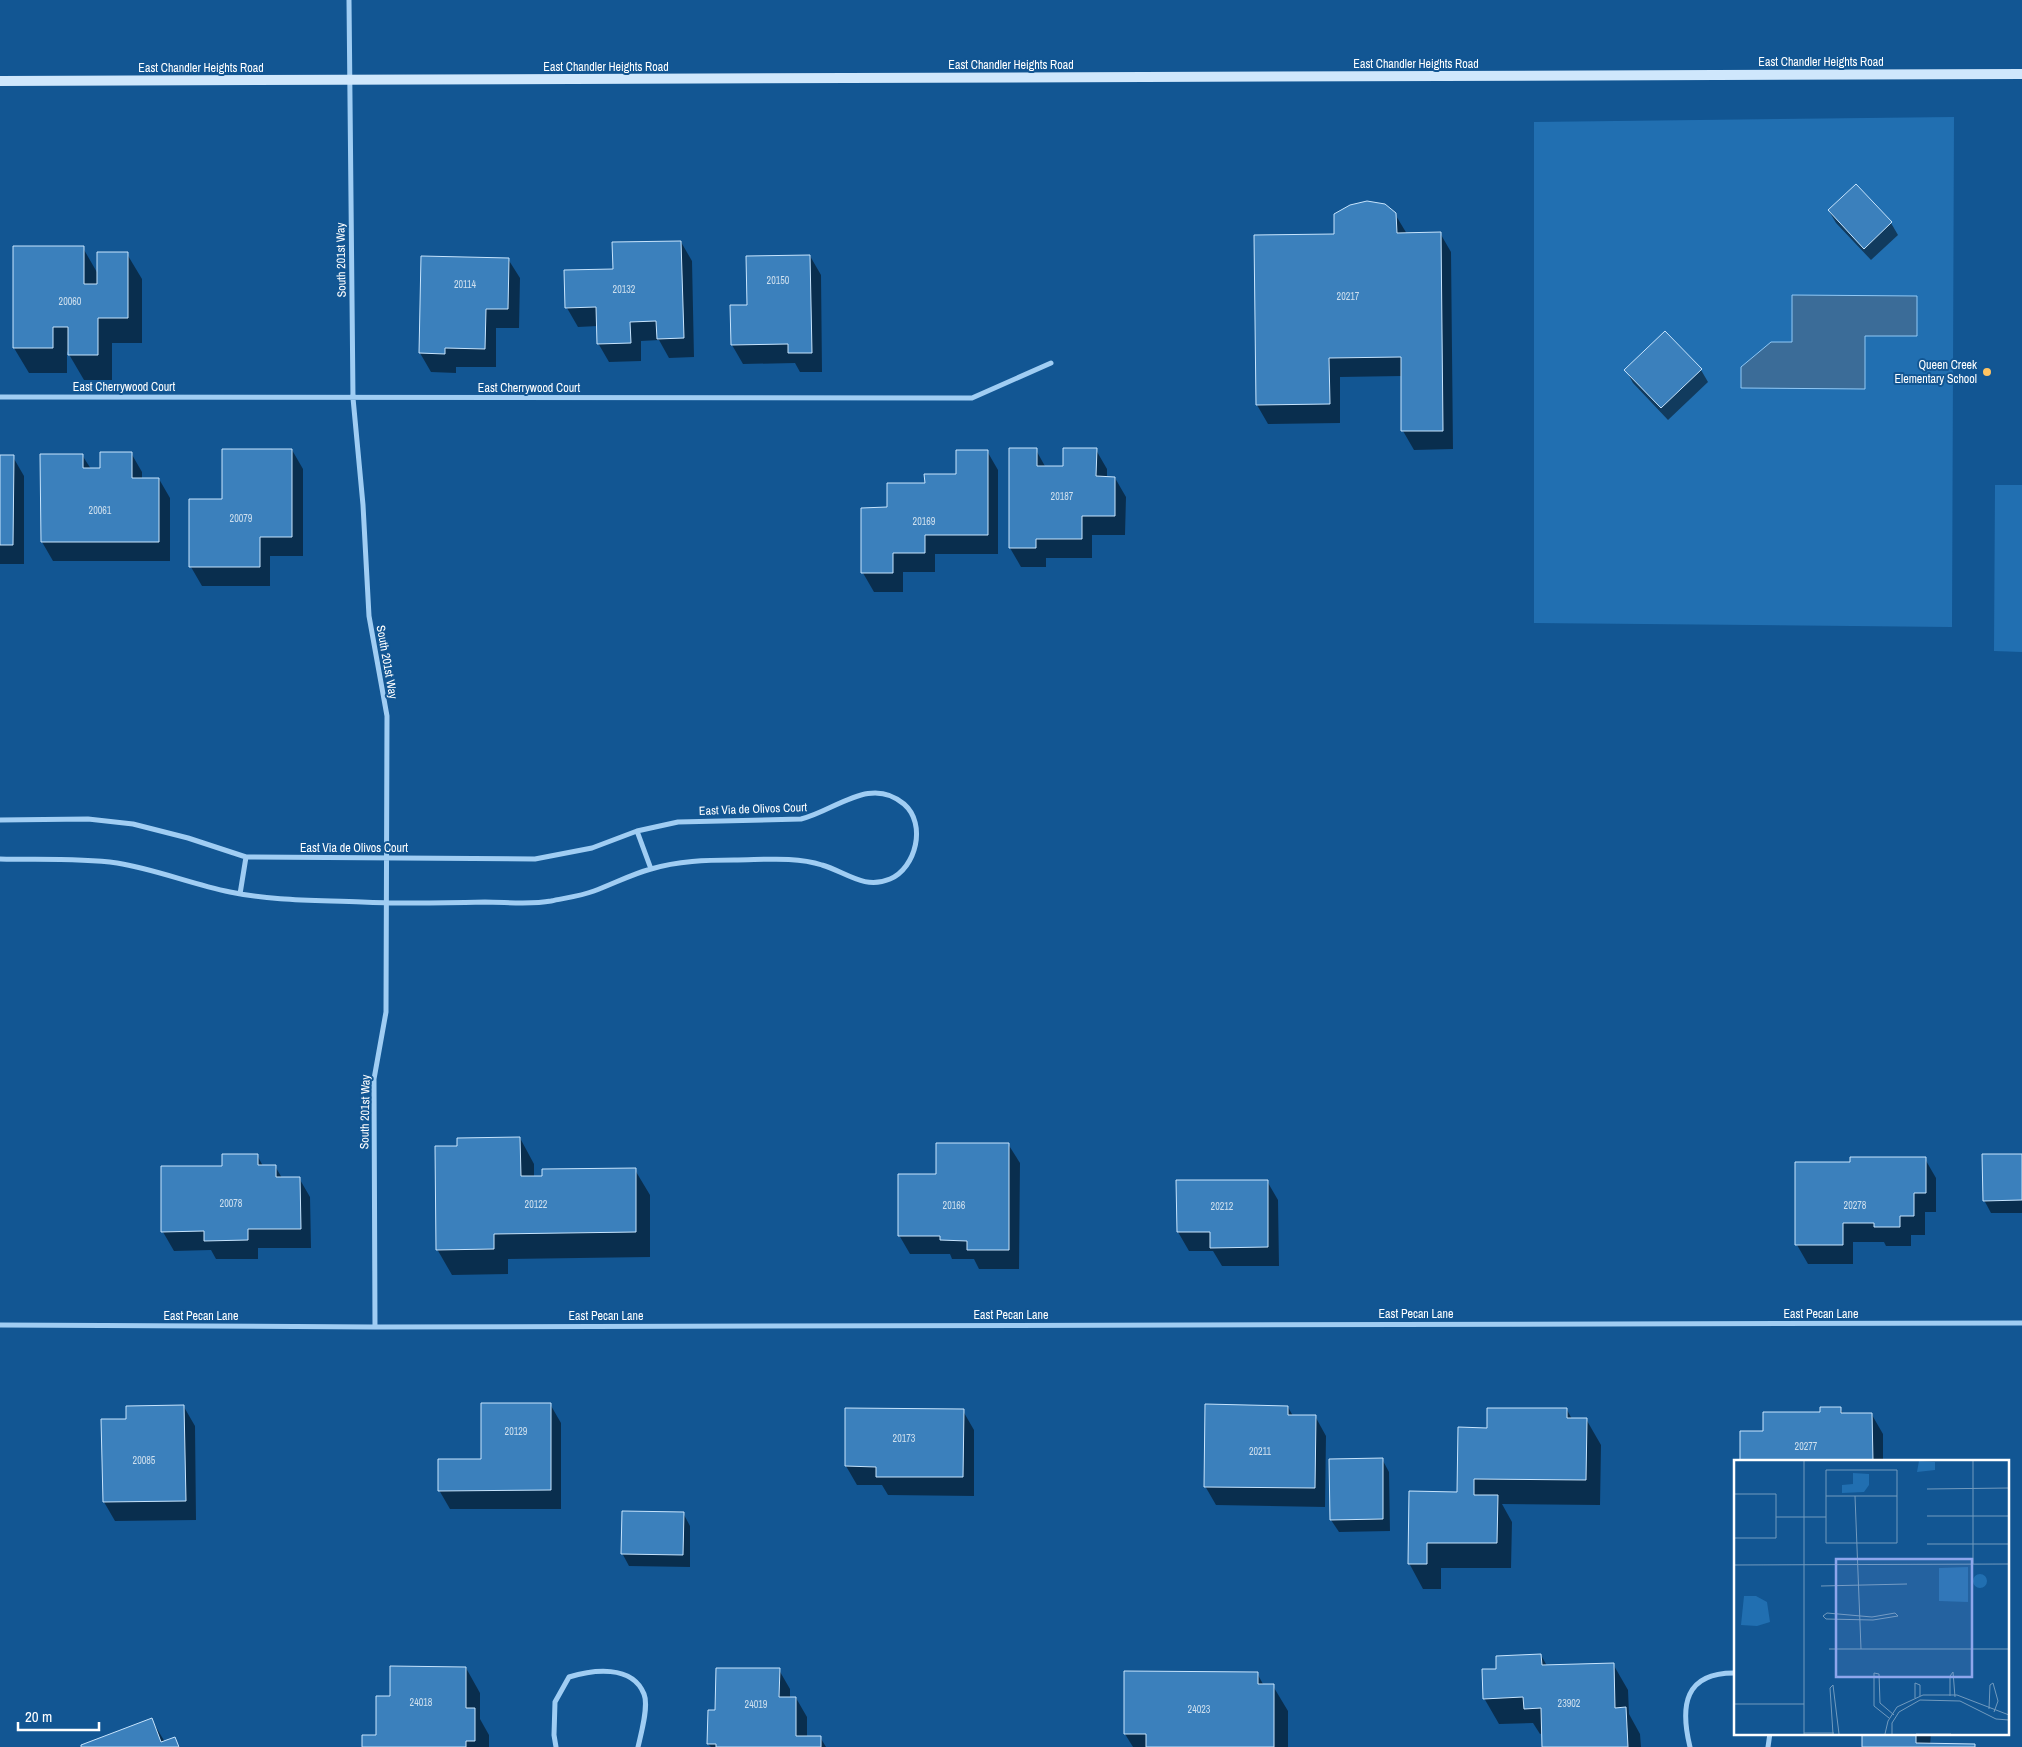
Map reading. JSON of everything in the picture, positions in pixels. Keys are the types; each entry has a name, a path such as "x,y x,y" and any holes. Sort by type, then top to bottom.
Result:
{"main road":[{"name":"East Chandler Heights Road","path":"0,81 2022,74"}],"street":[{"name":"South 201st Way","path":"349,0 352,398 363,505 369,616 387,716 386,1012 374,1079 375,1327"},
{"name":"East Cherrywood Court","path":"0,397 972,398 1051,362"},
{"name":"East Via de Olivos Court","path":"0,820 88,819 133,824 188,838 246,857 386,859 554,857 592,848 638,831 678,822 801,819 818,815 856,794 872,791 902,802 908,808 916,830 912,857 903,873 873,884 852,879 823,865 801,860 710,860 652,868 592,892 547,902 386,903 284,899 240,894 163,873 94,860 0,859"},
{"path":"638,831 652,868"},
{"path":"240,894 246,857"},
{"name":"East Pecan Lane","path":"0,1325 375,1327 2022,1324"},
{"path":"556,1747 554,1735 555,1702 569,1677 590,1670 609,1670 633,1680 644,1694 644,1716 638,1747"},
{"path":"1690,1747 1684,1722 1687,1698 1700,1681 1722,1672 1734,1673"},
{"path":"1768,1747 1770,1734"}],"shaded area":[{"path":"1954,117 1952,627 1534,623 1534,122"},
{"path":"1792,295 1917,296 1917,336 1865,336 1865,389 1741,388 1741,367 1771,342 1792,342"},
{"path":"1995,485 2022,485 2022,652 1994,651"}],"building":[{"path":"1856,184 1892,222 1864,249 1828,210"},
{"path":"1367,201 1385,204 1396,213 1397,233 1441,232 1443,431 1401,431 1401,357 1329,358 1330,404 1256,405 1254,235 1334,234 1334,214 1350,205"},
{"path":"681,241 684,338 657,339 656,321 630,322 631,343 597,344 596,307 565,308 564,270 613,269 612,242"},
{"path":"13,246 84,246 84,284 97,284 97,252 128,252 128,318 98,318 98,355 68,355 68,327 53,327 53,348 13,348"},
{"path":"810,255 812,353 788,353 788,344 731,345 730,305 747,305 746,256"},
{"path":"421,256 509,258 508,309 486,309 485,349 445,348 445,354 419,353"},
{"path":"1665,331 1702,369 1661,408 1624,370"},
{"path":"1009,448 1037,448 1037,466 1063,466 1063,448 1097,448 1096,476 1115,477 1115,516 1082,516 1082,539 1036,539 1036,548 1009,548"},
{"path":"222,449 292,449 292,537 260,537 260,567 189,567 189,499 222,499"},
{"path":"956,450 988,450 988,535 925,535 925,553 893,553 893,573 861,573 861,508 887,507 887,483 925,483 924,474 956,474"},
{"path":"100,452 132,452 132,478 159,478 159,542 41,542 40,454 83,454 83,468 100,468"},
{"path":"0,455 14,455 13,545 0,545"},
{"path":"520,1137 521,1176 542,1176 542,1169 636,1168 636,1232 494,1234 494,1249 436,1250 435,1146 457,1146 457,1138"},
{"path":"936,1143 1009,1143 1009,1250 967,1250 967,1241 940,1240 940,1236 898,1236 898,1174 936,1174"},
{"path":"222,1154 258,1154 258,1165 276,1165 276,1177 300,1177 301,1229 248,1229 248,1240 204,1241 204,1231 161,1232 161,1166 222,1166"},
{"path":"1982,1154 2022,1154 2022,1200 1983,1201"},
{"path":"1850,1157 1926,1157 1926,1193 1914,1193 1914,1216 1900,1216 1900,1227 1874,1227 1874,1223 1843,1223 1843,1245 1795,1245 1795,1162 1850,1162"},
{"path":"1176,1180 1268,1180 1268,1247 1210,1248 1210,1232 1177,1232"},
{"path":"481,1403 551,1403 551,1490 438,1491 438,1459 481,1459"},
{"path":"1205,1404 1288,1406 1288,1415 1316,1415 1315,1488 1204,1487"},
{"path":"184,1405 186,1501 103,1502 101,1419 126,1419 126,1406"},
{"path":"1820,1407 1841,1407 1841,1413 1872,1413 1873,1460 1740,1460 1740,1431 1763,1431 1763,1412 1820,1412"},
{"path":"845,1408 964,1409 963,1477 876,1477 876,1467 845,1466"},
{"path":"1487,1408 1567,1408 1567,1418 1587,1418 1586,1480 1474,1479 1474,1495 1498,1495 1497,1543 1427,1543 1427,1564 1408,1564 1409,1491 1457,1492 1458,1427 1487,1428"},
{"path":"1383,1458 1383,1519 1330,1520 1329,1459"},
{"path":"622,1511 684,1512 683,1555 621,1554"},
{"path":"1541,1654 1542,1665 1614,1663 1615,1708 1626,1707 1628,1747 1542,1747 1541,1708 1524,1709 1523,1697 1483,1699 1482,1669 1496,1669 1496,1656"},
{"path":"390,1666 466,1667 466,1708 475,1708 475,1741 466,1741 466,1747 362,1747 362,1735 376,1735 376,1696 390,1696"},
{"path":"716,1668 780,1668 779,1697 796,1697 796,1736 821,1736 821,1747 716,1747 716,1744 707,1744 708,1710 715,1710"},
{"path":"1124,1671 1258,1672 1258,1684 1274,1684 1274,1747 1146,1747 1146,1734 1124,1734"},
{"path":"152,1718 161,1742 175,1737 179,1747 81,1747 81,1745"},
{"path":"1862,1734 1916,1734 1916,1743 1975,1744 1975,1747 1862,1747"}],"place":[{"name":"Queen Creek Elementary School","path":"1987,372"}]}
